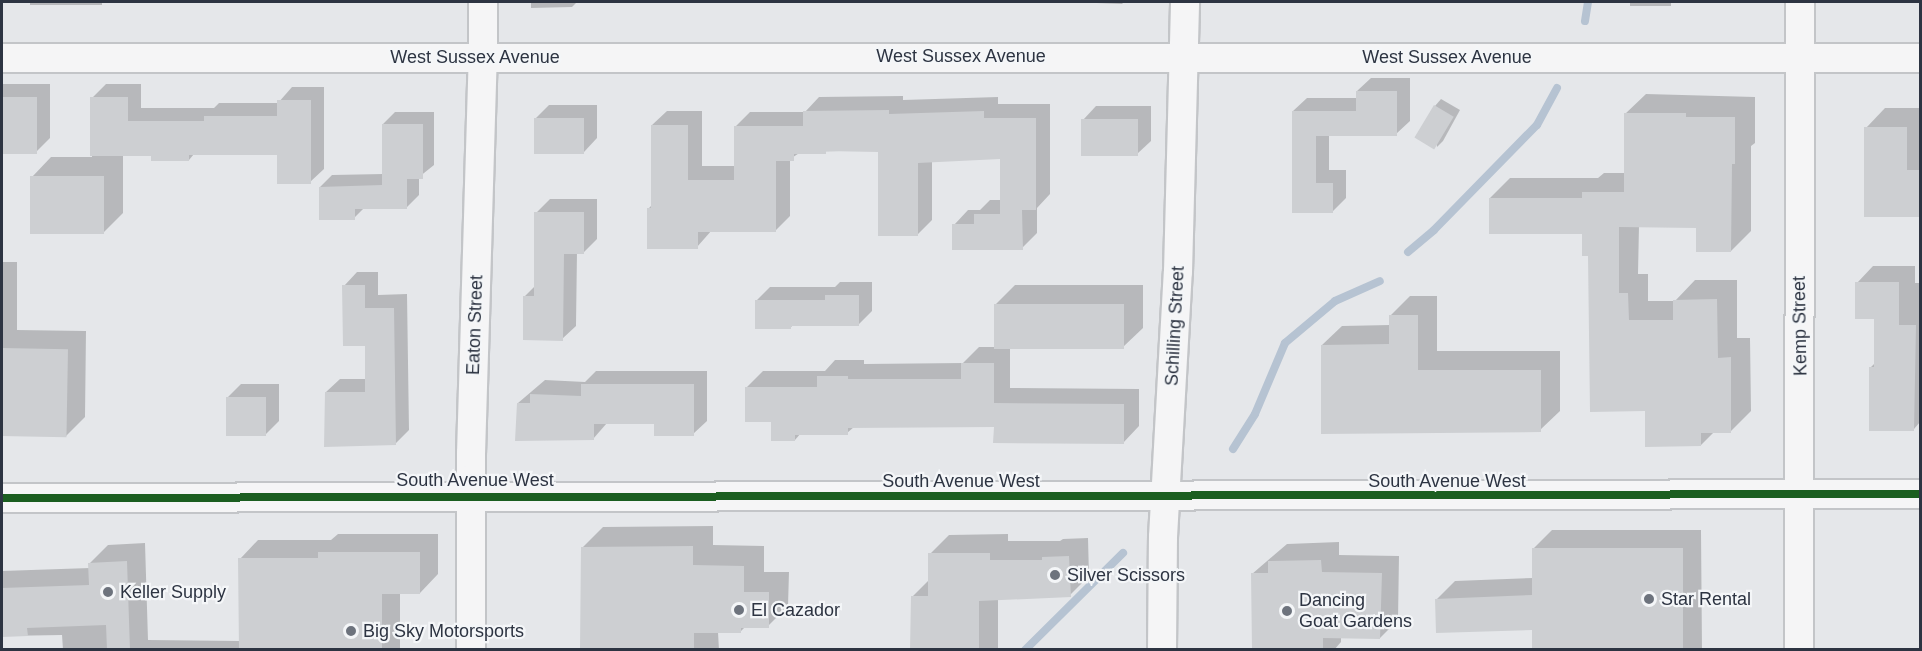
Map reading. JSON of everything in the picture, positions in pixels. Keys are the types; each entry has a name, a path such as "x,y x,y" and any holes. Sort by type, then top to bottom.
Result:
{"street":[{"name":"Eaton Street","path":"471,650 470,495 483,2"},
{"name":"Schilling Street","path":"1162,650 1165,496 1178,272 1185,2"},
{"name":"Kemp Street","path":"1798,650 1800,2"},
{"name":"West Sussex Avenue","path":"2,58 1185,56 1920,58"},
{"name":"South Avenue West","path":"2,498 470,495 1799,496 1920,494"}],"building":[{"path":"1356,91 1397,91 1397,136 1316,136 1316,183 1333,183 1333,213 1292,213 1292,111 1356,111"},
{"path":"2,97 37,97 37,154 2,154"},
{"path":"90,97 128,97 128,121 204,121 204,116 277,116 277,100 311,100 311,184 277,184 277,155 189,155 189,161 151,161 151,156 90,156"},
{"path":"1434,105 1454,117 1434,149 1414,138"},
{"path":"889,110 889,114 984,111 984,118 1036,118 1036,210 1022,210 1023,250 952,250 952,224 974,224 974,214 1000,214 1000,159 918,163 918,236 878,236 878,152 826,151 826,154 794,154 794,161 776,161 776,232 698,232 698,249 647,249 647,208 651,208 651,125 688,125 688,180 734,180 734,126 803,126 803,111"},
{"path":"1624,113 1686,113 1686,117 1735,117 1731,252 1696,252 1696,228 1619,227 1619,293 1628,293 1629,320 1673,320 1673,300 1717,299 1718,358 1731,357 1731,433 1701,433 1701,446 1645,447 1645,411 1590,412 1588,256 1582,256 1582,234 1489,234 1489,198 1582,198 1582,192 1624,192"},
{"path":"534,118 584,118 584,154 534,154"},
{"path":"1081,119 1138,119 1138,156 1081,156"},
{"path":"382,124 423,124 423,179 407,179 407,209 355,209 355,220 319,220 319,187 382,185"},
{"path":"1864,127 1907,127 1907,170 1920,170 1920,217 1864,217"},
{"path":"30,176 104,176 104,234 30,234"},
{"path":"534,212 584,212 584,254 564,254 563,341 523,340 523,296 534,296"},
{"path":"1855,282 1899,282 1899,325 1916,325 1914,431 1869,431 1869,367 1874,367 1874,319 1855,319"},
{"path":"342,285 365,285 365,308 394,308 396,445 324,447 325,392 365,392 365,346 343,346"},
{"path":"825,295 859,295 859,326 791,326 791,329 755,329 755,300 825,300"},
{"path":"994,304 1124,304 1124,349 994,349"},
{"path":"1389,315 1418,315 1418,370 1541,370 1541,432 1321,434 1321,345 1389,344"},
{"path":"2,348 68,349 66,437 2,436"},
{"path":"961,363 994,363 994,403 1124,404 1124,444 993,443 994,427 848,428 848,435 795,435 795,441 771,441 771,422 745,422 745,387 817,387 817,376 848,376 848,379 961,379"},
{"path":"581,384 694,384 694,436 654,436 654,424 594,424 594,440 515,441 517,403 530,403 530,394 581,396"},
{"path":"226,397 266,397 266,436 226,436"},
{"path":"693,546 693,565 744,566 744,592 769,592 769,628 741,628 741,633 694,633 694,648 580,649 581,547"},
{"path":"1532,548 1683,548 1683,650 1532,650 1532,630 1436,633 1435,599 1532,595"},
{"path":"318,552 420,552 420,594 382,594 382,650 239,650 238,558 318,558"},
{"path":"928,553 990,553 990,560 1042,560 1042,557 1069,556 1071,597 979,601 979,650 910,650 911,596 928,596"},
{"name":"Dancing Goat Gardens","path":"1321,560 1322,572 1382,573 1380,639 1323,638 1323,650 1252,650 1251,573 1268,573 1268,561"},
{"path":"127,561 130,650 107,650 106,625 27,628 28,636 2,637 2,588 89,585 88,563"}],"waterway":[{"path":"1585,21 1588,2"},
{"path":"1408,252 1434,230 1537,125 1557,88"},
{"path":"1233,449 1255,414 1285,343 1335,301 1380,281"},
{"path":"1025,650 1123,553"}],"cycle path":[{"path":"2,498 1920,494"}],"place":[{"name":"Silver Scissors","path":"1055,575"},
{"name":"Keller Supply","path":"108,592"},
{"name":"Star Rental","path":"1649,599"},
{"name":"El Cazador","path":"739,610"},
{"name":"Dancing Goat Gardens","path":"1287,611"},
{"name":"Big Sky Motorsports","path":"351,631"}]}
